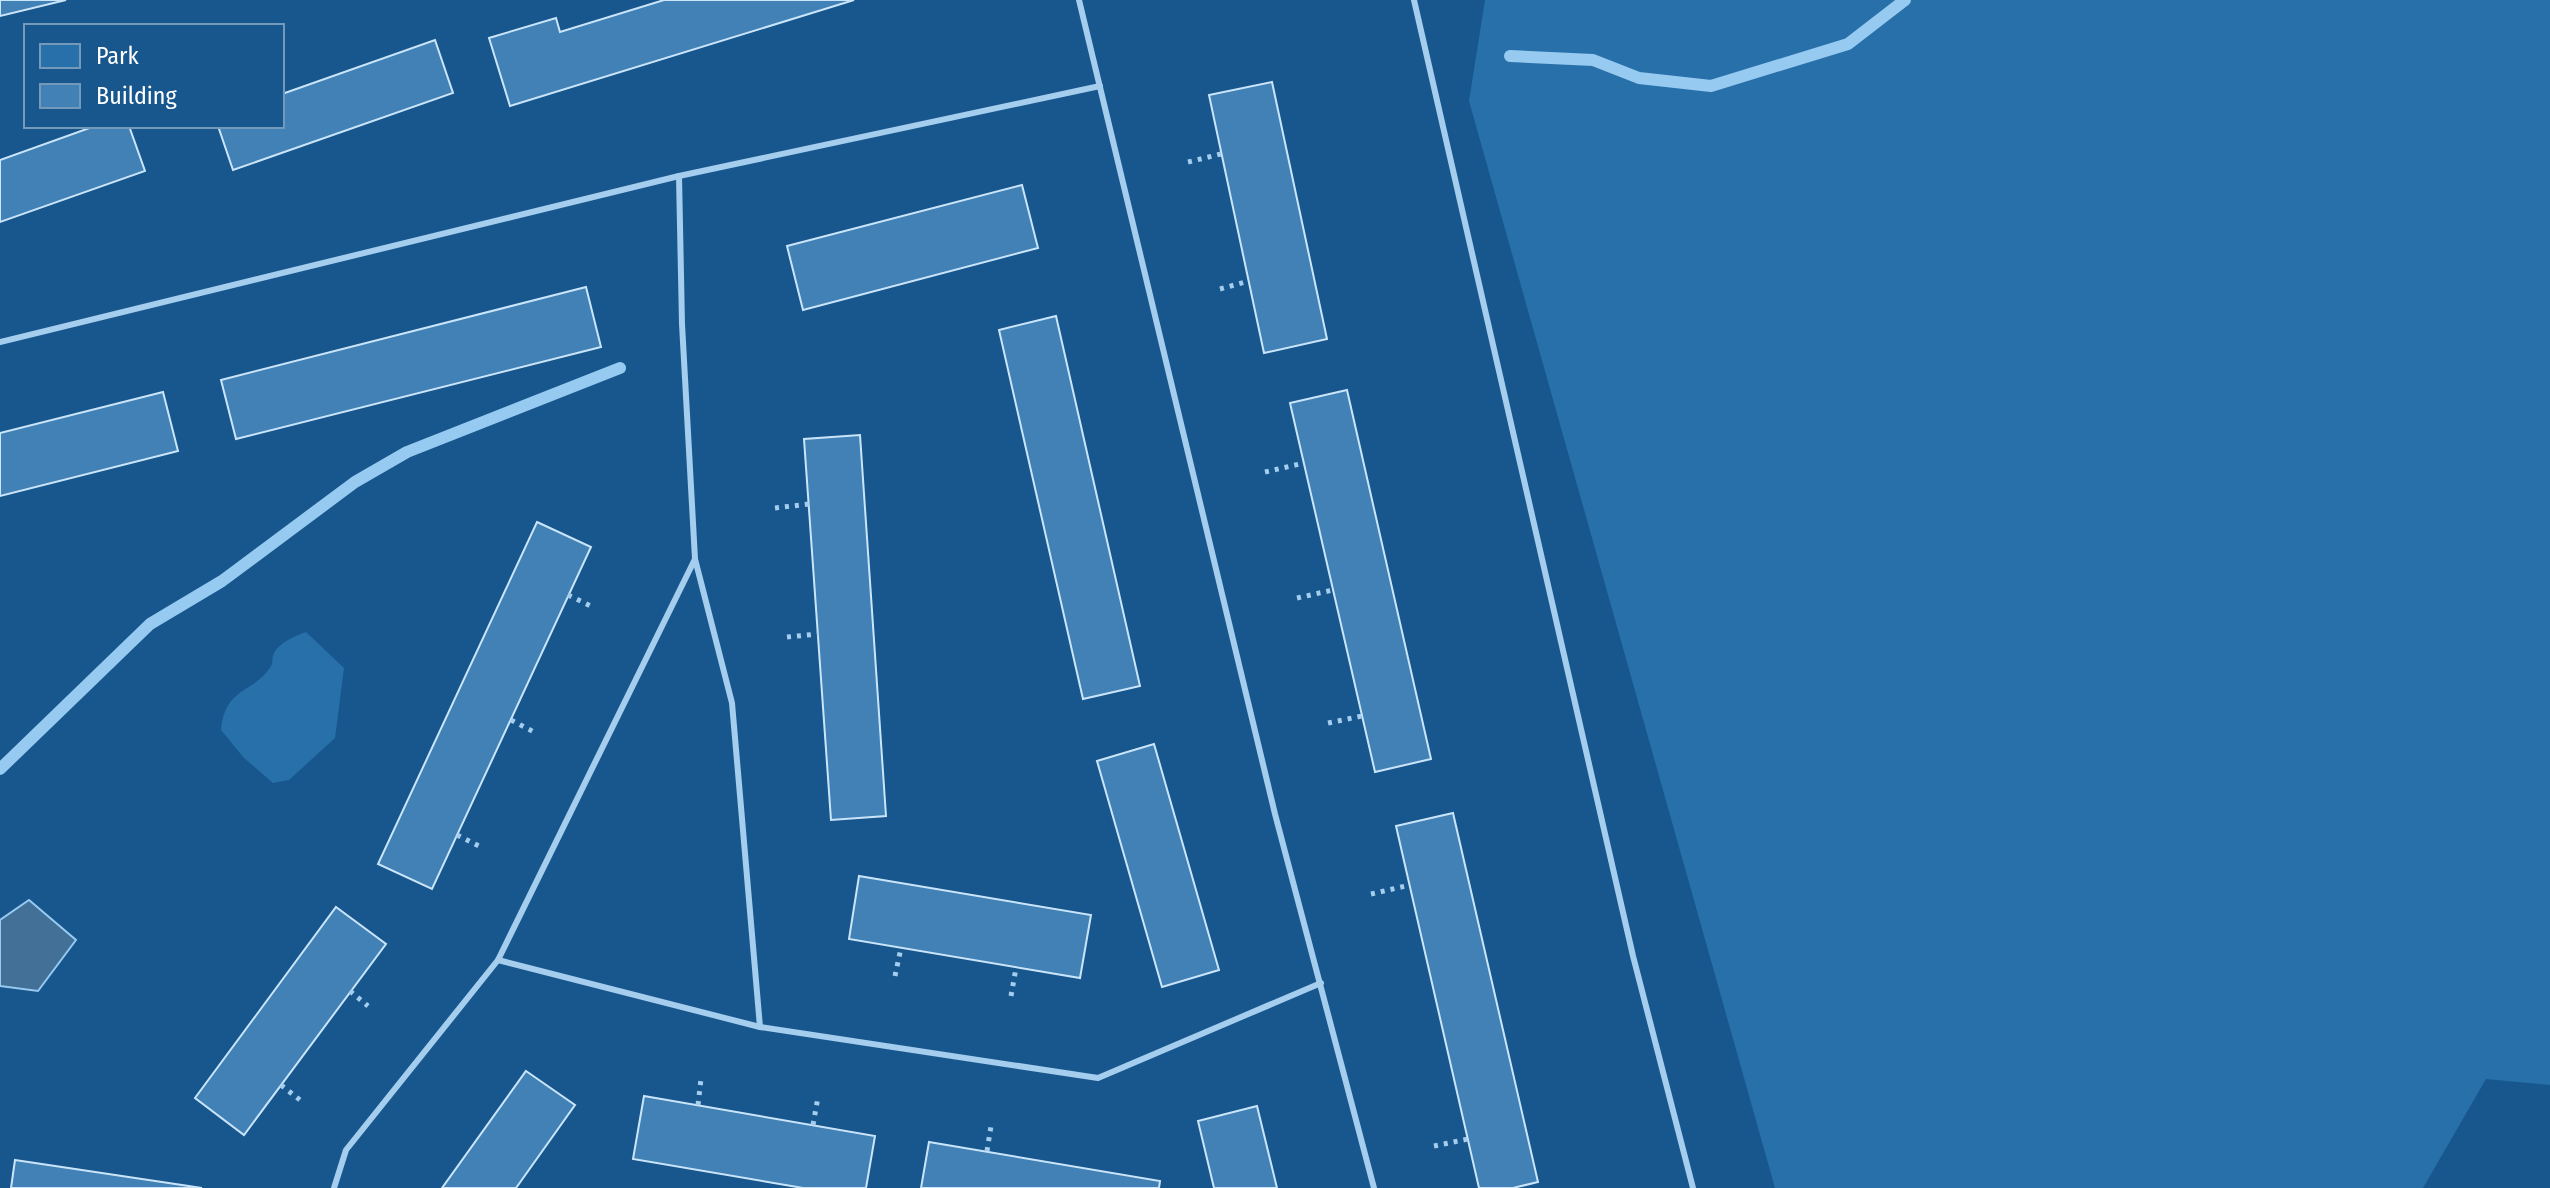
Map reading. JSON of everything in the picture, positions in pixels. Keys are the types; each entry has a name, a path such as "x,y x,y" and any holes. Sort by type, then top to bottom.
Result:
{"lane":[{"path":"1079,0 1275,814 1374,1188"},
{"path":"1414,0 1633,956 1693,1188"},
{"path":"0,342 679,176 1100,86"},
{"path":"679,176 682,324 695,559 732,703 760,1027"},
{"path":"334,1188 346,1150 498,960 695,559"},
{"path":"498,960 760,1027 1098,1078 1321,983"}],"path":[{"path":"1188,162 1221,154"},
{"path":"1220,289 1249,281"},
{"path":"1265,472 1304,463"},
{"path":"775,508 809,504"},
{"path":"1297,598 1333,590"},
{"path":"568,595 593,607"},
{"path":"787,637 818,634"},
{"path":"1328,723 1362,716"},
{"path":"511,720 534,732"},
{"path":"457,835 481,847"},
{"path":"1371,894 1410,885"},
{"path":"895,976 901,948"},
{"path":"1011,996 1016,968"},
{"path":"350,991 368,1006"},
{"path":"698,1105 701,1079"},
{"path":"281,1085 300,1100"},
{"path":"813,1125 818,1097"},
{"path":"987,1151 991,1126"},
{"path":"1434,1146 1468,1139"}],"green space":[{"path":"1485,0 2550,0 2550,1085 2486,1079 2423,1188 1775,1188 1469,101"},
{"path":"306,632 344,668 335,738 289,780 273,783 244,758 221,730 224,716 234,698 264,675 280,646"}],"shaded area":[{"path":"29,900 76,940 38,991 0,986 0,920"}],"building":[{"path":"0,0 66,0 0,16"},
{"path":"664,0 854,0 510,106 489,38 556,18 560,32"},
{"path":"435,40 453,93 233,170 219,128 284,128 284,93"},
{"path":"1272,82 1327,339 1264,353 1209,95"},
{"path":"89,128 130,128 145,171 0,222 0,160"},
{"path":"1022,185 1038,248 803,310 787,246"},
{"path":"586,287 601,347 236,439 221,380"},
{"path":"1056,316 1140,686 1083,699 999,330"},
{"path":"1347,390 1431,759 1375,772 1290,403"},
{"path":"163,392 178,451 0,496 0,433"},
{"path":"860,435 886,816 831,820 804,439"},
{"path":"537,522 591,547 432,889 378,864"},
{"path":"1154,744 1219,970 1162,987 1097,761"},
{"path":"1453,813 1538,1182 1513,1188 1479,1188 1396,826"},
{"path":"859,876 1091,915 1080,978 849,939"},
{"path":"336,907 386,944 244,1135 195,1098"},
{"path":"526,1071 575,1105 516,1188 442,1188"},
{"path":"644,1096 875,1136 866,1188 803,1188 633,1159"},
{"path":"1257,1106 1277,1188 1214,1188 1198,1121"},
{"path":"929,1142 1160,1181 1159,1188 921,1188"},
{"path":"15,1160 202,1188 11,1188"}],"waterway":[{"path":"1510,56 1593,60 1639,78 1711,86 1848,44 1905,0"},
{"path":"0,769 150,624 222,581 355,482 407,452 620,368"}]}
